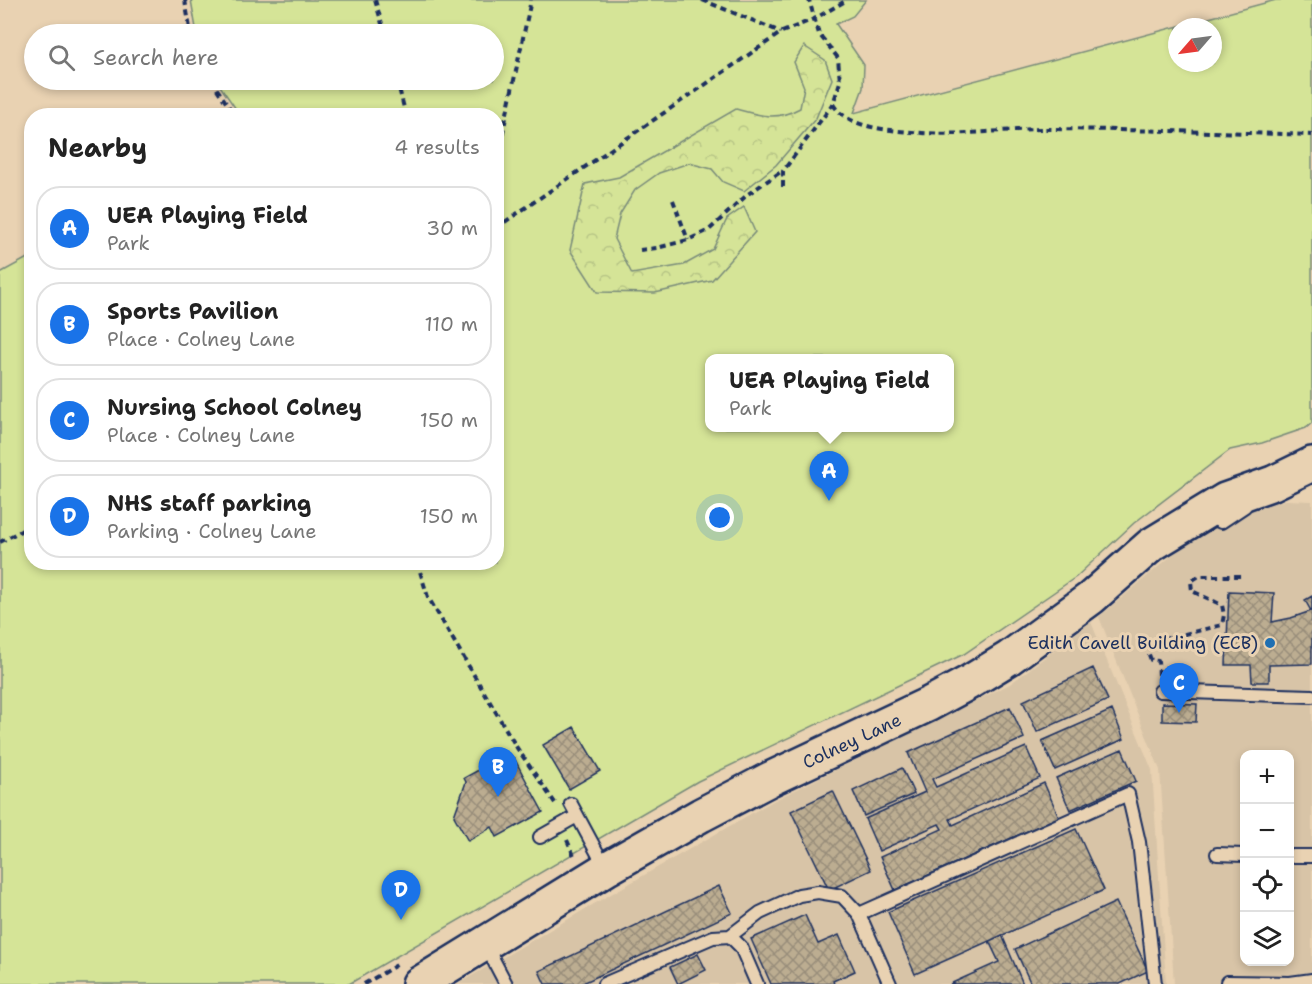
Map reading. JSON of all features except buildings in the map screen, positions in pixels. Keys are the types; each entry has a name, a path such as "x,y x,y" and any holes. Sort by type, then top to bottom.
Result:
{"street":[{"name":"Colney Lane","path":"418,984 606,869 770,779 929,704 968,683 1009,658 1091,598 1151,545 1225,500 1312,464"},
{"name":"Colney Lane","path":"1261,487 1312,481"}],"lane":[{"path":"1160,691 1312,696"},
{"path":"859,914 1128,794 1139,842 1155,984"},
{"path":"540,837 574,810 606,869"},
{"path":"1217,854 1240,855"},
{"path":"1294,856 1312,856"},
{"path":"604,984 713,937 730,936 760,913 799,895 818,892 842,896 859,914 890,984"},
{"path":"730,936 741,947 758,984"},
{"path":"484,943 506,984"},
{"path":"1227,982 1290,983 1312,980"}],"path":[{"path":"185,0 189,24"},
{"path":"375,0 382,24"},
{"path":"504,129 531,0"},
{"path":"702,0 782,32"},
{"path":"640,250 688,240 709,230 748,194 783,171 833,104 840,81 838,58 819,34 810,0"},
{"path":"504,223 782,32 814,19 847,0"},
{"path":"218,90 230,108"},
{"path":"400,90 404,108"},
{"path":"833,104 838,112 849,119 876,127 914,133 1048,129 1312,135"},
{"path":"783,171 783,187"},
{"path":"673,200 688,240"},
{"path":"0,542 24,529"},
{"path":"420,570 428,597 517,748 558,808"},
{"path":"1160,691 1158,661 1151,660 1148,652 1152,642 1222,625 1224,615 1222,605 1192,591 1191,581 1199,576 1244,576"}],"shaded area":[{"path":"1286,500 1312,501 1312,984 1174,984 1160,770 1099,617 1189,541 1240,512"},
{"path":"1091,622 1152,770 1166,984 458,984 773,801 1010,684"}],"green space":[{"path":"191,0 866,0 853,16 836,24 864,65 863,88 854,113 1168,29 1168,72 1222,72 1222,18 1209,18 1276,0 1312,0 1312,423 1306,428 1262,443 1230,450 1134,523 1076,577 964,654 698,781 349,984 0,984 0,273 24,260 24,570 504,570 504,108 235,108 223,90 504,90 504,24 195,24"},
{"path":"804,46 825,60 832,79 816,118 776,165 744,191 723,182 712,169 689,163 659,173 635,190 620,214 614,239 632,274 684,265 713,249 727,219 744,207 755,232 712,280 655,293 597,292 570,250 585,184 619,177 736,109 754,114 776,116 800,108 804,87 794,62"}],"place":[{"name":"UEA Playing Field","path":"829,501"},
{"name":"Edith Cavell Building (ECB)","path":"1270,643"},
{"name":"Nursing School Colney","path":"1179,713"},
{"name":"Sports Pavilion","path":"498,797"},
{"name":"NHS staff parking","path":"401,920"}]}
